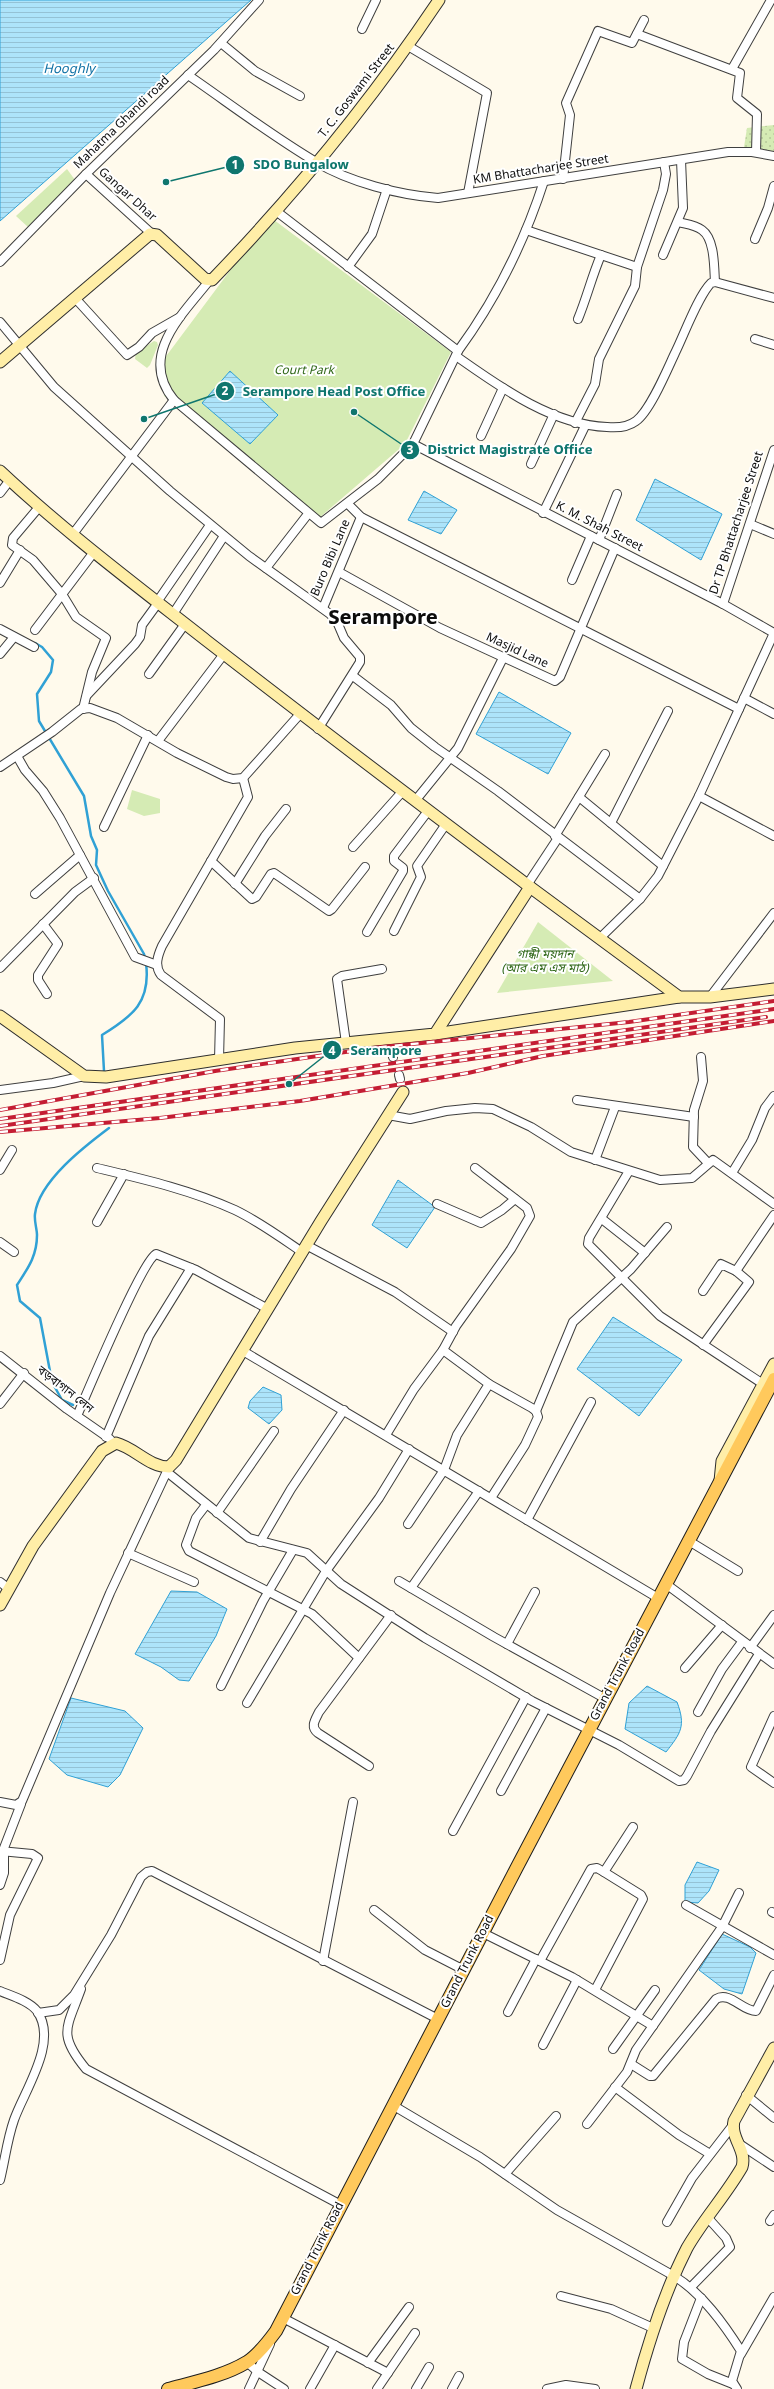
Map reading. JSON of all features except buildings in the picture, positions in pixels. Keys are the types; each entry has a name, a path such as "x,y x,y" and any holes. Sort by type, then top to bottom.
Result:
{"main road":[{"name":"Grand Trunk Road","path":"168,2389 181,2387 247,2362 266,2345 276,2331 720,1482 768,1382"}],"street":[{"name":"Mahatma Ghandi road","path":"0,262 86,174 220,43 259,0"},
{"path":"362,29 376,0"},
{"name":"T. C. Goswami Street","path":"209,281 276,211 355,117 408,46 439,0"},
{"path":"732,69 771,0"},
{"path":"563,178 570,115 566,103 598,31 632,43 644,20"},
{"path":"636,34 732,69 740,75 737,87 737,98 757,114 756,152"},
{"path":"220,43 255,71 300,96"},
{"path":"408,46 487,93 468,193"},
{"name":"KM Bhattacharjee Street","path":"188,75 317,163 341,174 413,196 438,198 728,152 756,152 774,156"},
{"path":"663,255 678,222 684,203 681,160"},
{"path":"574,423 595,384 600,355 635,286 637,267 663,190 666,174 664,162"},
{"name":"Gangar Dhar","path":"86,174 152,234"},
{"path":"0,362 74,298 152,234 157,235 209,281 180,317 164,345 159,361 162,381 174,400 308,514 321,523 348,504 378,479 413,444 457,354 492,302 526,230 544,181"},
{"path":"755,239 768,208 774,186"},
{"path":"348,267 372,234 387,189"},
{"path":"276,211 457,354 503,388 554,414 585,426 619,427 629,425 640,418 654,396 706,287 710,283 715,282 774,298"},
{"path":"678,222 699,228 707,236 715,260 715,282"},
{"path":"526,230 637,267"},
{"path":"578,319 590,290 590,281 601,255"},
{"path":"74,298 127,355 139,347 152,333 180,317"},
{"path":"0,322 21,345 54,387 210,525 266,568 323,608 334,618 344,638 360,657 360,662 353,676 318,729"},
{"path":"755,339 774,345"},
{"path":"481,436 503,388"},
{"path":"73,534 174,400"},
{"path":"531,464 554,414"},
{"path":"543,513 585,426"},
{"name":"K. M. Shah Street","path":"413,444 491,483 543,513 615,548 723,604 774,633"},
{"name":"Dr TP Bhattacharjee Street","path":"723,604 774,450"},
{"path":"0,471 94,552 318,729 679,997"},
{"path":"0,493 10,480"},
{"path":"599,540 617,494"},
{"path":"348,504 361,517 441,556 580,630 739,709"},
{"path":"40,506 12,540 12,545 33,560 62,594 76,616 106,638 92,672 83,709"},
{"path":"266,568 308,514"},
{"name":"Buro Bibi Lane","path":"323,608 361,517"},
{"path":"750,524 774,534"},
{"path":"86,696 135,644 140,637 142,625 210,525"},
{"path":"173,614 224,536"},
{"path":"572,580 591,536"},
{"name":"Masjid Lane","path":"339,572 440,628 503,658 557,681 615,548"},
{"path":"0,583 20,550"},
{"path":"35,630 94,552"},
{"path":"149,674 186,624"},
{"path":"0,629 34,647"},
{"path":"599,939 640,899 663,866 699,796 774,633"},
{"path":"0,654 14,637"},
{"path":"158,741 224,654"},
{"path":"415,801 463,740 503,658"},
{"path":"353,676 391,705 411,728 449,758 498,790 557,837 640,899"},
{"path":"744,698 774,714"},
{"path":"0,767 44,738 83,709 90,708 110,714 226,777 232,779 243,778 300,714"},
{"path":"611,823 668,711"},
{"path":"104,827 148,735"},
{"path":"435,1034 529,886 605,754"},
{"path":"17,756 25,770 57,813 94,878 135,957 157,965"},
{"path":"218,1060 220,1019 161,975 157,965 162,946 248,797 243,778"},
{"path":"353,847 402,792"},
{"path":"699,796 774,836"},
{"path":"579,797 663,866"},
{"path":"235,884 270,830 286,809"},
{"path":"367,932 403,871 403,868 394,861 394,856 428,811"},
{"path":"394,931 421,877 417,866 446,824"},
{"path":"35,894 80,855"},
{"path":"211,861 253,899 271,874 277,873 329,910 365,867"},
{"path":"0,968 75,892 94,878"},
{"path":"710,997 774,913"},
{"path":"43,924 58,944 38,975 38,980 47,994"},
{"path":"346,1043 337,979 342,976 382,969"},
{"path":"0,1090 53,1083 84,1076 106,1077 346,1043 435,1034 679,997 710,997 774,990"},
{"path":"0,1016 84,1076"},
{"path":"701,1057 702,1081 694,1117 693,1149 708,1162"},
{"path":"0,1885 4,1873 2,1851 128,1554 168,1469 176,1460 304,1248 403,1091"},
{"path":"732,1173 752,1140 765,1108 774,1096"},
{"path":"577,1100 694,1117"},
{"path":"595,1160 615,1106"},
{"path":"388,1115 410,1119 446,1111 475,1108 493,1109 531,1127 571,1152 660,1180 687,1179 697,1174 708,1162 713,1160 774,1204"},
{"path":"0,1170 12,1150"},
{"path":"97,1168 187,1192 224,1205 304,1248 396,1292 453,1332"},
{"path":"386,1435 414,1389 443,1350 453,1332 511,1249 529,1220 530,1212 475,1168"},
{"path":"629,1171 602,1219 589,1238 588,1244 623,1276 660,1316 703,1345 768,1382 774,1364"},
{"path":"97,1222 124,1174"},
{"path":"437,1204 481,1223 502,1210 515,1199"},
{"path":"736,1271 774,1215"},
{"path":"602,1219 644,1253"},
{"path":"491,1498 519,1455 538,1420 536,1411 574,1322 623,1276 667,1227"},
{"path":"0,1242 14,1252"},
{"path":"77,1416 133,1292 153,1255 159,1254 191,1268 268,1309"},
{"path":"703,1291 721,1264 736,1271 748,1280 748,1284 703,1345"},
{"path":"106,1436 149,1336 191,1268"},
{"path":"443,1350 489,1384 536,1411"},
{"path":"243,1351 658,1598"},
{"name":"বড়বাগান লেন","path":"0,1356 24,1373 77,1416 116,1443"},
{"path":"0,1404 24,1373"},
{"path":"408,1524 444,1470 457,1435 489,1384"},
{"path":"713,1495 723,1488 774,1392"},
{"path":"527,1520 591,1402"},
{"path":"260,1542 291,1488 344,1410"},
{"path":"217,1514 274,1431"},
{"path":"0,1605 5,1585 96,1457 102,1451 116,1443 125,1446 156,1464 168,1469 217,1514 243,1534 260,1542 307,1553 341,1584 391,1615 526,1697 590,1730 676,1780 682,1781 687,1776 711,1731 759,1654"},
{"path":"247,1703 326,1571 379,1498 409,1449"},
{"path":"411,1588 479,1491"},
{"path":"206,1504 196,1518 187,1542 187,1548 320,1619 359,1658"},
{"path":"689,1541 738,1571"},
{"path":"221,1686 268,1592 293,1550"},
{"path":"128,1554 194,1582"},
{"path":"399,1580 507,1644 606,1699"},
{"path":"666,1584 722,1625 750,1648 774,1664"},
{"path":"507,1644 535,1592"},
{"path":"369,1766 318,1733 314,1728 319,1712 391,1615"},
{"path":"750,1648 774,1615"},
{"path":"685,1668 722,1625"},
{"path":"698,1712 722,1669 742,1642"},
{"path":"453,1831 526,1697"},
{"path":"501,1791 546,1708"},
{"path":"774,1716 751,1767 774,1783"},
{"path":"0,1802 21,1804"},
{"path":"323,1961 353,1802"},
{"path":"604,1872 633,1827"},
{"path":"0,1960 10,1915 38,1858 32,1854 2,1851"},
{"path":"508,2012 591,1868 597,1868 604,1872 640,1895 643,1899 595,1990"},
{"path":"38,2013 54,2012 64,2007 84,1982 111,1935 141,1877 147,1872 152,1871 323,1961 438,2019"},
{"path":"587,2124 631,2064 632,2057 652,2026 722,1927 739,1893"},
{"path":"686,1905 722,1927 774,1955"},
{"path":"374,1910 425,1950 464,1970"},
{"path":"483,1933 578,1980 652,2026"},
{"path":"631,2064 650,2076 653,2076 716,1999 726,1997 748,2010 756,2011 774,1975"},
{"path":"543,2045 578,1980"},
{"path":"84,1982 67,2033 69,2047 86,2069 341,2205"},
{"path":"613,2049 655,1990"},
{"path":"0,1991 29,2004 38,2013 44,2027 44,2038 40,2062 14,2120 0,2180"},
{"path":"667,2222 710,2154 733,2125 746,2095 774,2048"},
{"path":"615,2087 679,2135 710,2154"},
{"path":"746,2095 774,2118"},
{"path":"394,2106 505,2174 557,2210 691,2287 701,2298 739,2349 741,2354"},
{"path":"505,2174 556,2116"},
{"path":"636,2389 653,2328 674,2276 688,2247 742,2167 744,2157 733,2125"},
{"path":"738,2143 774,2167"},
{"path":"691,2287 730,2247 726,2238 708,2218"},
{"path":"561,2296 616,2310 653,2328"},
{"path":"701,2298 684,2342 682,2359 701,2371 735,2387 741,2354 774,2297"},
{"path":"368,2363 409,2307"},
{"path":"283,2318 388,2373"},
{"path":"249,2389 276,2331"},
{"path":"377,2389 416,2333"},
{"path":"310,2389 335,2345"},
{"path":"247,2362 258,2372 284,2389"},
{"path":"416,2389 429,2367"},
{"path":"452,2389 459,2376"},
{"path":"547,2389 566,2385 595,2389"}],"green space":[{"path":"774,125 774,153 744,147 747,128"},
{"path":"67,169 75,180 28,227 16,216"},
{"name":"Court Park","path":"270,217 451,352 405,444 319,518 255,463 164,396 164,359"},
{"path":"154,341 157,342 158,345 150,365 147,368 135,359 136,353"},
{"path":"132,790 160,799 160,813 144,816 127,809"},
{"name":"গান্ধী ময়দান (আর এম এস মাঠ)","path":"538,922 613,981 497,993"}],"water":[{"name":"Hooghly","path":"0,0 251,0 0,221"},
{"path":"230,371 278,415 250,444 202,403"},
{"path":"655,479 722,514 701,560 636,520"},
{"path":"424,491 457,510 441,534 408,520"},
{"path":"499,692 571,733 548,774 476,734"},
{"path":"398,1180 435,1207 407,1248 372,1225"},
{"path":"613,1317 682,1360 639,1416 577,1369"},
{"path":"263,1387 281,1395 282,1410 269,1424 248,1408 250,1401"},
{"path":"171,1591 197,1592 227,1609 216,1636 189,1681 179,1680 161,1667 135,1654"},
{"path":"647,1686 677,1702 680,1710 680,1729 675,1740 666,1752 625,1729 629,1703"},
{"path":"71,1698 125,1711 143,1728 120,1775 108,1787 67,1775 49,1759"},
{"path":"697,1862 719,1870 709,1891 698,1903 685,1902 685,1885"},
{"path":"722,1934 750,1947 756,1953 742,1994 724,1989 699,1970"}],"waterway":[{"path":"35,643 42,647 53,660 51,672 37,694 39,721 84,796 91,836 97,850 96,865 108,891 145,958"},
{"path":"104,1071 102,1035 123,1021 138,1006 146,988 146,963"},
{"path":"73,1405 62,1400 52,1382 40,1318 20,1301 17,1285 34,1256 37,1242 35,1214 38,1202 45,1189 64,1165 109,1128"}],"tunnel":[{"path":"393,1057 399,1075"}],"railway":[{"path":"0,1110 215,1071 373,1048 629,1022 774,1001"},
{"path":"0,1119 774,1009"},
{"path":"0,1126 766,1017"},
{"path":"0,1132 160,1118 300,1101 468,1073 543,1056 774,1021"}],"place":[{"name":"SDO Bungalow","path":"166,182"},
{"name":"District Magistrate Office","path":"354,412"},
{"name":"Serampore Head Post Office","path":"144,419"},
{"name":"Serampore","path":"289,1084"}],"district":[{"name":"Serampore","path":"383,619"}]}
